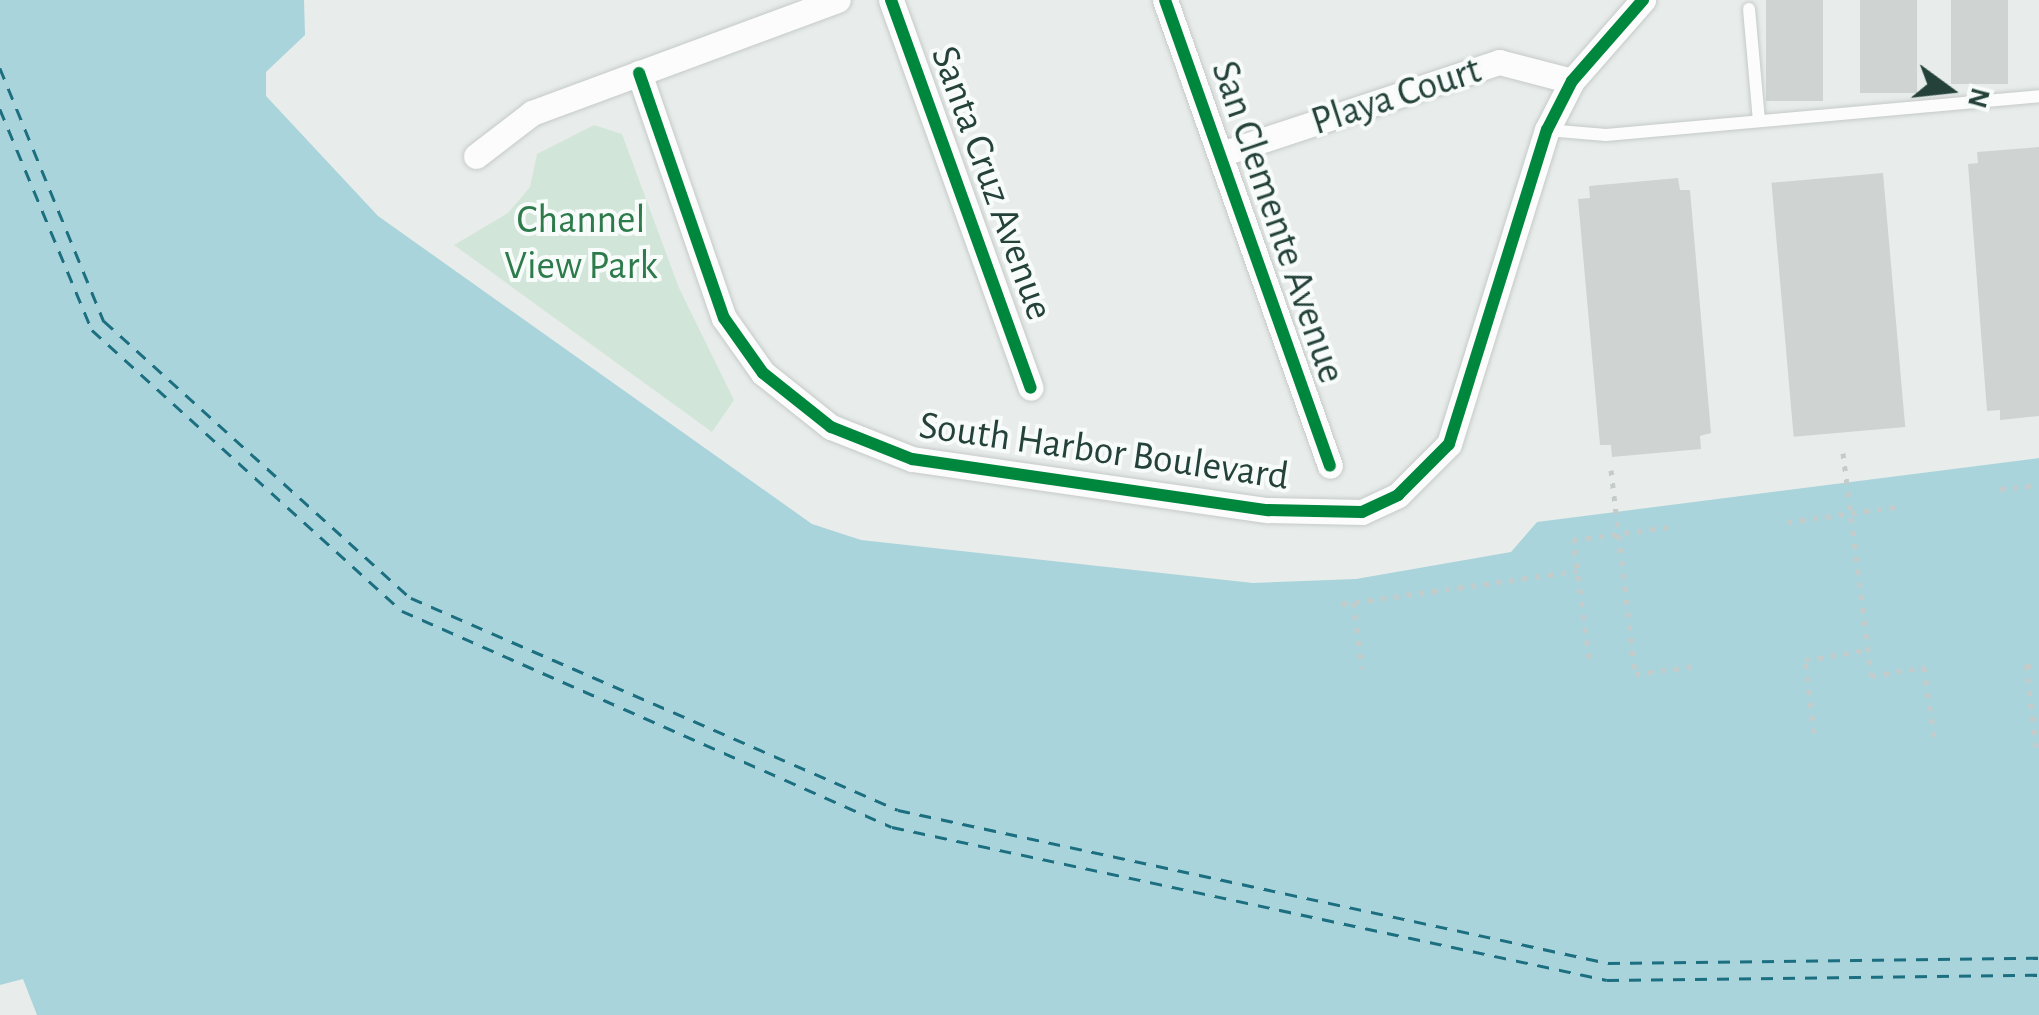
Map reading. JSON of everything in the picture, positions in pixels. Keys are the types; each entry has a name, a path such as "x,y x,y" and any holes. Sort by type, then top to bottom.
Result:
{"street":[{"path":"476,156 532,113 838,0"},
{"name":"Santa Cruz Avenue","path":"892,0 1030,388"},
{"name":"San Clemente Avenue","path":"1165,0 1330,466"},
{"name":"South Harbor Boulevard","path":"639,73 724,318 764,373 814,416 912,459 1288,512 1362,512 1398,495 1450,444 1546,130 1572,81 1643,0"},
{"name":"Playa Court","path":"1221,154 1499,62 1572,81"}],"lane":[{"path":"1749,8 1759,121"},
{"path":"1546,130 1583,136 2039,96"}],"path":[{"path":"1843,452 1871,676 1924,668 1935,743"},
{"path":"1611,470 1634,674 1696,666"},
{"path":"2000,489 2039,485"},
{"path":"1787,522 1903,506"},
{"path":"1589,658 1573,540 1676,526"},
{"path":"1342,604 1577,571"},
{"path":"1353,602 1362,668"},
{"path":"1814,733 1806,660 1867,650"},
{"path":"2036,746 2026,666 2039,664"}],"green space":[{"name":"Channel View Park","path":"594,125 622,134 679,288 734,400 712,432 454,245 508,213 530,187 537,154"}],"water":[{"path":"0,0 304,0 305,35 266,72 266,96 378,216 812,524 861,540 1253,583 1356,579 1511,552 1537,522 2039,458 2039,1015 37,1015 23,979 0,985"}],"building":[{"path":"1766,0 1823,0 1823,101 1766,101"},
{"path":"1860,0 1917,0 1917,93 1860,93"},
{"path":"1951,0 2008,0 2008,84 1951,84"},
{"path":"2039,147 2039,416 2000,420 2000,410 1987,411 1968,164 1978,163 1977,152"},
{"path":"1883,173 1905,427 1794,437 1771,183"},
{"path":"1678,178 1680,190 1690,190 1711,433 1700,436 1701,449 1612,457 1611,445 1600,445 1578,199 1590,198 1589,186"}],"ferry route":[{"path":"0,68 104,321 411,598 898,810 1608,963 2039,958"},
{"path":"0,109 92,330 402,611 892,827 1607,980 2039,975"}],"cycle path":[{"path":"891,0 1031,388"},
{"path":"1165,0 1330,466"},
{"path":"639,73 724,318 763,373 831,427 912,459 1268,510 1362,512 1398,495 1449,444 1547,130 1572,81 1643,0"}]}
